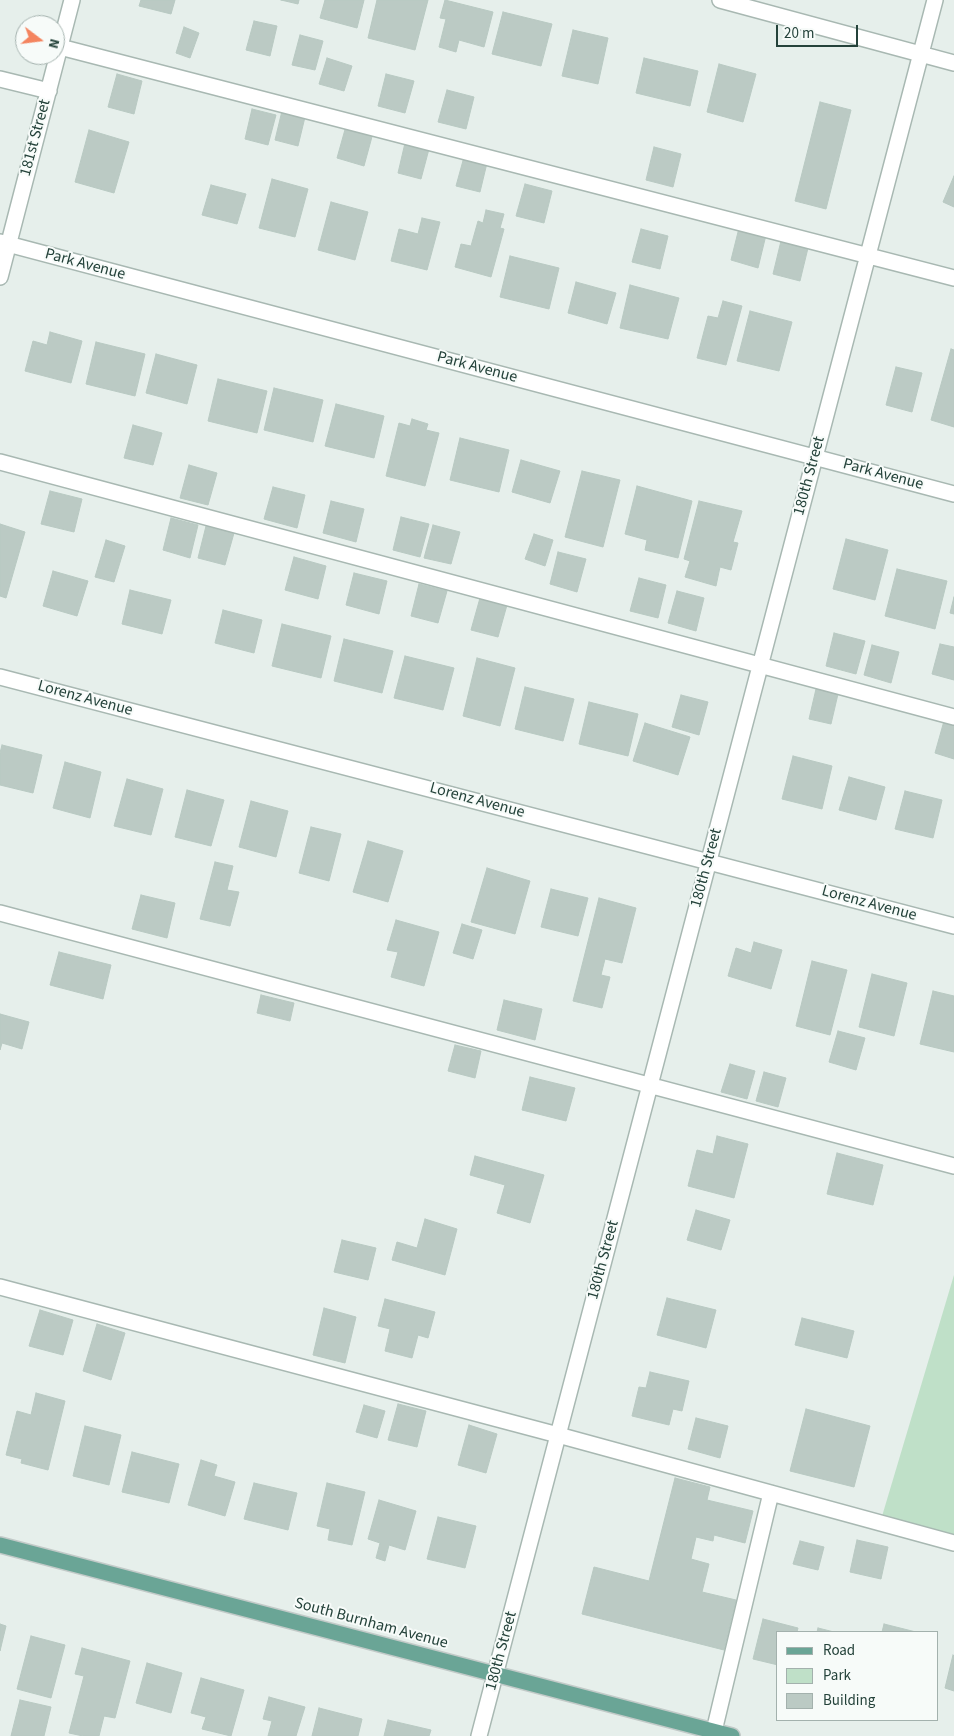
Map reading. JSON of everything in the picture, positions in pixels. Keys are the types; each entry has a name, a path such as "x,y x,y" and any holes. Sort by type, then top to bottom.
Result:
{"main road":[{"name":"South Burnham Avenue","path":"0,1546 732,1736"}],"street":[{"name":"181st Street","path":"65,27 72,0"},
{"path":"720,0 954,63"},
{"name":"180th Street","path":"480,1736 935,0"},
{"path":"65,48 954,278"},
{"name":"181st Street","path":"0,277 4,243 56,65"},
{"path":"0,79 49,91"},
{"name":"Park Avenue","path":"4,243 954,494"},
{"path":"0,462 954,717"},
{"name":"Lorenz Avenue","path":"0,677 954,926"},
{"path":"0,912 954,1166"},
{"path":"0,1287 558,1435 954,1543"},
{"path":"714,1731 771,1493"}],"green space":[{"path":"954,1275 954,1543 880,1523"}],"building":[{"path":"141,0 175,0 171,14 139,6"},
{"path":"281,0 299,0 298,4"},
{"path":"325,0 364,0 357,28 320,18"},
{"path":"377,0 428,0 415,50 368,38"},
{"path":"445,0 493,12 484,47 459,40 456,52 439,47 446,19 440,18"},
{"path":"503,12 552,24 541,66 492,54"},
{"path":"254,21 277,26 270,56 246,50"},
{"path":"184,27 199,33 190,58 176,53"},
{"path":"573,30 608,38 598,84 562,76"},
{"path":"300,35 323,41 315,70 292,65"},
{"path":"327,58 352,66 344,91 319,84"},
{"path":"644,58 698,71 690,106 636,93"},
{"path":"719,64 756,74 743,122 707,112"},
{"path":"117,74 142,81 134,114 108,107"},
{"path":"386,74 414,81 405,113 378,106"},
{"path":"447,90 474,97 466,129 438,122"},
{"path":"820,102 851,110 826,209 795,201"},
{"path":"252,109 276,115 268,145 245,139"},
{"path":"282,111 305,117 298,146 275,140"},
{"path":"346,126 373,133 364,166 337,158"},
{"path":"89,130 129,142 114,193 75,182"},
{"path":"405,143 429,149 421,179 398,173"},
{"path":"654,147 681,154 673,187 646,180"},
{"path":"464,157 487,163 480,192 456,186"},
{"path":"954,176 954,207 943,202"},
{"path":"272,179 308,189 295,237 259,228"},
{"path":"525,184 552,191 544,223 516,216"},
{"path":"211,185 246,194 237,224 202,215"},
{"path":"331,202 368,212 355,260 318,250"},
{"path":"486,210 504,214 500,228 504,229 491,277 455,267 461,244 471,246 478,221 483,223"},
{"path":"422,218 440,222 427,270 391,261 399,229 418,234"},
{"path":"739,228 766,235 758,268 731,260"},
{"path":"641,229 668,236 660,269 632,262"},
{"path":"781,241 808,248 800,281 773,274"},
{"path":"510,256 559,268 549,309 500,297"},
{"path":"576,282 616,293 607,324 568,313"},
{"path":"630,285 679,298 668,339 620,328"},
{"path":"723,301 742,306 726,365 697,358 708,316 718,318"},
{"path":"750,311 792,322 779,371 737,361"},
{"path":"50,332 82,341 71,383 25,371 33,341 47,345"},
{"path":"96,342 145,354 135,396 86,384"},
{"path":"951,349 954,350 954,427 931,420"},
{"path":"156,354 197,365 187,404 146,393"},
{"path":"896,367 922,373 912,412 886,405"},
{"path":"218,379 267,391 257,433 208,421"},
{"path":"274,388 323,400 313,442 264,430"},
{"path":"336,404 384,416 374,458 325,446"},
{"path":"412,419 428,424 426,430 439,433 425,486 386,476 399,423 410,426"},
{"path":"133,425 162,433 153,465 124,458"},
{"path":"460,438 509,450 499,492 450,480"},
{"path":"521,460 560,471 550,503 512,492"},
{"path":"189,465 217,473 208,505 180,498"},
{"path":"582,471 620,480 603,547 565,537"},
{"path":"637,486 692,501 678,558 645,550 647,540 625,534"},
{"path":"273,487 305,495 297,528 264,519"},
{"path":"50,491 82,499 74,532 41,524"},
{"path":"331,501 364,509 356,542 323,533"},
{"path":"699,501 742,511 733,542 738,543 731,570 720,567 716,586 685,577 690,561 684,559"},
{"path":"401,517 429,524 420,557 393,550"},
{"path":"171,518 198,525 190,558 163,550"},
{"path":"0,524 25,532 6,598 0,596"},
{"path":"433,525 460,532 451,564 424,558"},
{"path":"206,526 234,533 225,565 198,558"},
{"path":"534,534 553,540 545,566 525,559"},
{"path":"846,539 888,550 875,600 833,589"},
{"path":"106,540 125,546 114,582 95,577"},
{"path":"558,552 586,559 577,592 550,584"},
{"path":"294,557 326,566 318,599 285,590"},
{"path":"897,569 947,581 935,629 885,616"},
{"path":"53,571 88,581 77,616 43,606"},
{"path":"354,573 387,581 379,614 346,605"},
{"path":"639,578 666,585 658,618 630,611"},
{"path":"419,584 447,591 438,623 411,616"},
{"path":"130,590 171,600 162,634 122,624"},
{"path":"677,591 704,598 696,631 668,623"},
{"path":"954,597 954,614 950,613"},
{"path":"480,598 507,605 498,637 471,630"},
{"path":"223,610 262,620 254,653 215,643"},
{"path":"282,624 331,636 321,678 272,666"},
{"path":"834,633 865,641 856,674 826,666"},
{"path":"344,639 393,651 382,693 334,681"},
{"path":"940,644 954,647 954,680 932,674"},
{"path":"872,645 899,652 891,683 864,675"},
{"path":"405,656 454,668 443,710 394,698"},
{"path":"477,658 515,668 500,726 463,716"},
{"path":"525,687 574,699 563,741 515,729"},
{"path":"816,689 838,694 831,724 809,719"},
{"path":"681,695 708,702 699,735 672,727"},
{"path":"589,702 638,714 628,756 579,744"},
{"path":"944,721 954,723 954,759 935,753"},
{"path":"645,723 690,737 678,775 633,761"},
{"path":"2,745 42,755 33,793 0,785 0,753"},
{"path":"793,756 832,766 822,809 782,799"},
{"path":"65,762 101,772 90,818 53,808"},
{"path":"849,777 885,787 876,820 839,810"},
{"path":"127,779 163,789 151,835 114,826"},
{"path":"187,790 224,800 211,846 175,837"},
{"path":"905,791 942,800 933,838 895,829"},
{"path":"251,801 288,811 276,857 239,847"},
{"path":"311,827 341,834 329,881 299,873"},
{"path":"368,841 403,851 388,902 353,892"},
{"path":"215,862 233,866 227,890 239,892 230,926 200,919"},
{"path":"487,868 530,881 515,934 471,922"},
{"path":"551,889 588,898 578,936 541,927"},
{"path":"141,895 175,903 167,938 132,929"},
{"path":"599,898 636,908 622,963 605,959 601,975 610,977 602,1008 573,1001"},
{"path":"396,920 439,932 424,986 391,977 398,952 387,950"},
{"path":"462,924 482,930 473,959 453,953"},
{"path":"754,942 782,950 771,989 728,976 736,948 751,953"},
{"path":"59,952 111,965 103,999 50,985"},
{"path":"812,961 847,970 830,1035 796,1026"},
{"path":"872,974 907,983 894,1036 859,1027"},
{"path":"933,991 954,996 954,1052 920,1044"},
{"path":"261,995 294,1003 290,1021 257,1013"},
{"path":"504,1000 542,1009 535,1040 497,1030"},
{"path":"0,1014 29,1022 22,1049 2,1043 0,1050"},
{"path":"838,1031 865,1038 856,1070 829,1062"},
{"path":"455,1045 481,1051 475,1078 448,1071"},
{"path":"730,1064 755,1071 747,1099 721,1092"},
{"path":"764,1072 786,1078 778,1107 756,1101"},
{"path":"530,1077 575,1088 566,1121 522,1110"},
{"path":"717,1136 748,1144 734,1198 688,1186 697,1150 713,1154"},
{"path":"837,1153 883,1165 873,1205 827,1194"},
{"path":"475,1156 544,1175 530,1223 497,1213 505,1185 470,1175"},
{"path":"696,1210 730,1220 721,1250 687,1240"},
{"path":"425,1219 457,1229 445,1275 392,1260 397,1242 417,1248"},
{"path":"342,1240 376,1248 368,1280 334,1272"},
{"path":"667,1298 716,1310 706,1348 657,1335"},
{"path":"385,1299 435,1312 428,1338 418,1335 412,1358 385,1351 390,1329 378,1326"},
{"path":"324,1308 356,1317 345,1363 313,1355"},
{"path":"40,1310 73,1320 63,1355 29,1346"},
{"path":"802,1318 854,1331 847,1358 795,1345"},
{"path":"97,1324 125,1333 111,1380 83,1371"},
{"path":"650,1372 689,1381 682,1411 673,1409 669,1425 632,1416 639,1387 646,1388"},
{"path":"36,1393 65,1401 48,1470 21,1463 22,1459 6,1455 17,1411 31,1415"},
{"path":"398,1404 426,1411 417,1447 388,1440"},
{"path":"364,1405 385,1411 377,1438 356,1432"},
{"path":"806,1409 870,1426 854,1487 790,1471"},
{"path":"696,1418 728,1426 720,1458 688,1449"},
{"path":"469,1425 497,1434 486,1473 458,1465"},
{"path":"85,1426 121,1435 109,1485 73,1476"},
{"path":"132,1452 179,1464 169,1503 122,1492"},
{"path":"201,1460 217,1465 214,1476 235,1482 225,1516 188,1505"},
{"path":"675,1478 710,1487 707,1500 753,1511 745,1543 714,1535 713,1541 696,1537 691,1559 709,1564 702,1592 736,1600 724,1650 582,1614 594,1567 649,1581"},
{"path":"254,1483 297,1493 288,1530 244,1519"},
{"path":"327,1483 365,1492 352,1545 328,1540 330,1529 317,1526"},
{"path":"379,1500 416,1511 405,1550 389,1545 385,1561 376,1558 380,1543 368,1539"},
{"path":"438,1517 476,1526 465,1568 427,1559"},
{"path":"857,1540 888,1547 881,1579 850,1572"},
{"path":"800,1541 824,1547 818,1570 793,1564"},
{"path":"763,1619 798,1628 797,1631 776,1631 776,1665 753,1659"},
{"path":"0,1624 6,1626 0,1651"},
{"path":"884,1624 912,1631 882,1631"},
{"path":"818,1628 830,1631 817,1631"},
{"path":"31,1636 65,1645 51,1698 17,1689"},
{"path":"82,1648 130,1661 115,1718 104,1716 99,1736 83,1736 69,1733 84,1676 75,1674"},
{"path":"954,1656 954,1691 945,1688"},
{"path":"147,1663 182,1673 171,1713 136,1703"},
{"path":"201,1678 244,1690 231,1736 202,1729 206,1717 191,1713"},
{"path":"269,1697 305,1707 296,1736 268,1736 272,1721 263,1719"},
{"path":"20,1700 51,1707 44,1736 11,1736"},
{"path":"319,1708 362,1719 358,1736 312,1736"},
{"path":"388,1720 431,1730 429,1736 384,1736"}]}
